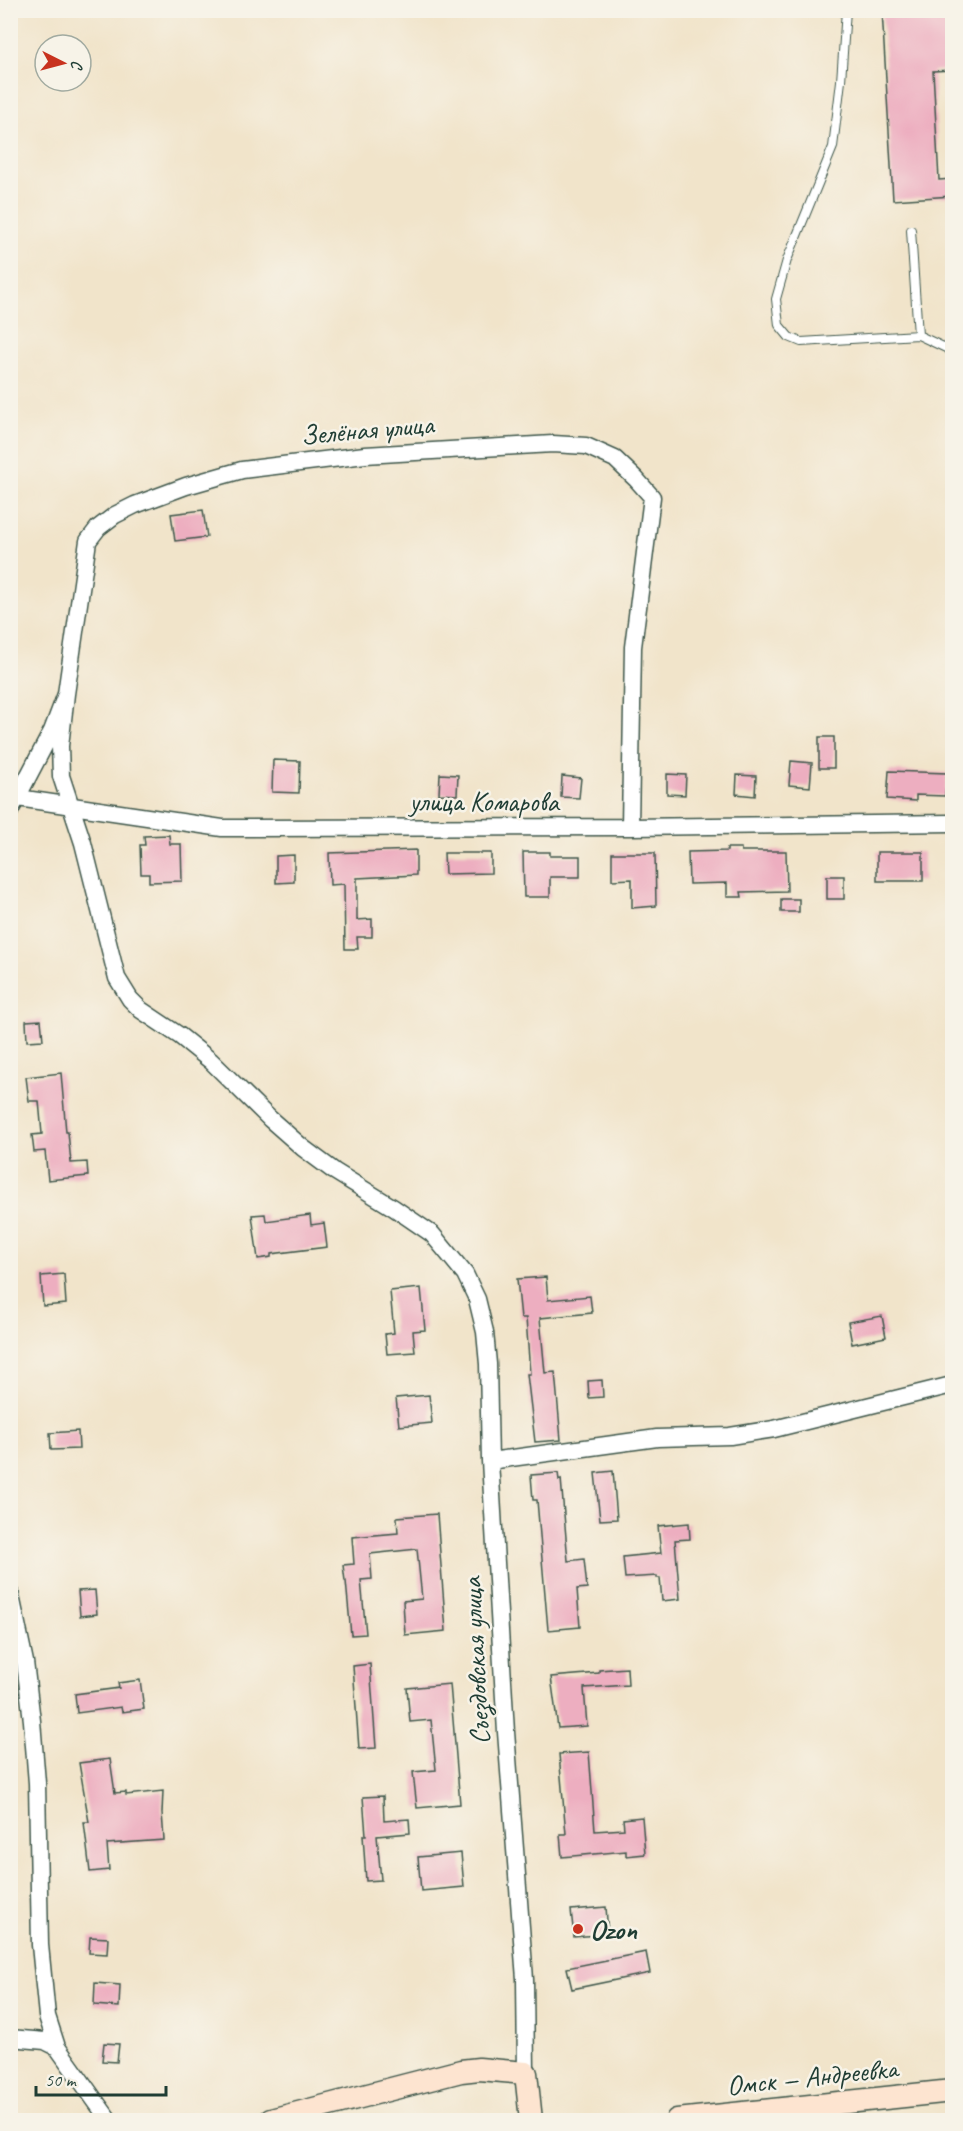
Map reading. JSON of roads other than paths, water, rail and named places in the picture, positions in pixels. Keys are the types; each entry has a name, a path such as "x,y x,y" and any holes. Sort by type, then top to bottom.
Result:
{"street":[{"name":"Зелёная улица","path":"66,694 88,542 98,528 115,515 135,505 186,486 242,470 364,455 553,444 586,446 615,459 652,496 633,647 630,827"},
{"path":"14,805 52,731 66,694"},
{"name":"Съездовская улица","path":"66,694 60,746 62,777 73,806 117,978 130,999 141,1010 180,1036 211,1061 303,1148 334,1171 432,1234 465,1274 477,1299 488,1364 490,1461 506,1732 525,1979 526,2073"},
{"name":"улица Комарова","path":"14,805 73,806 222,828 952,823"},
{"path":"490,1461 657,1438 729,1436 774,1429 952,1385"},
{"path":"11,1592 23,1651 33,1721 37,1783 40,1945 47,2016 57,2047 109,2121"},
{"path":"10,2038 45,2041 57,2047"},
{"path":"272,2121 306,2116 461,2071 479,2069 526,2073 531,2121"},
{"name":"Омск — Андреевка","path":"677,2121 952,2091"}],"lane":[{"path":"846,10 833,147 787,260 776,299 779,325 789,337 801,342 918,334 952,351"},
{"path":"911,230 918,334"}],"place":[{"name":"Ozon","path":"578,1929"}]}
